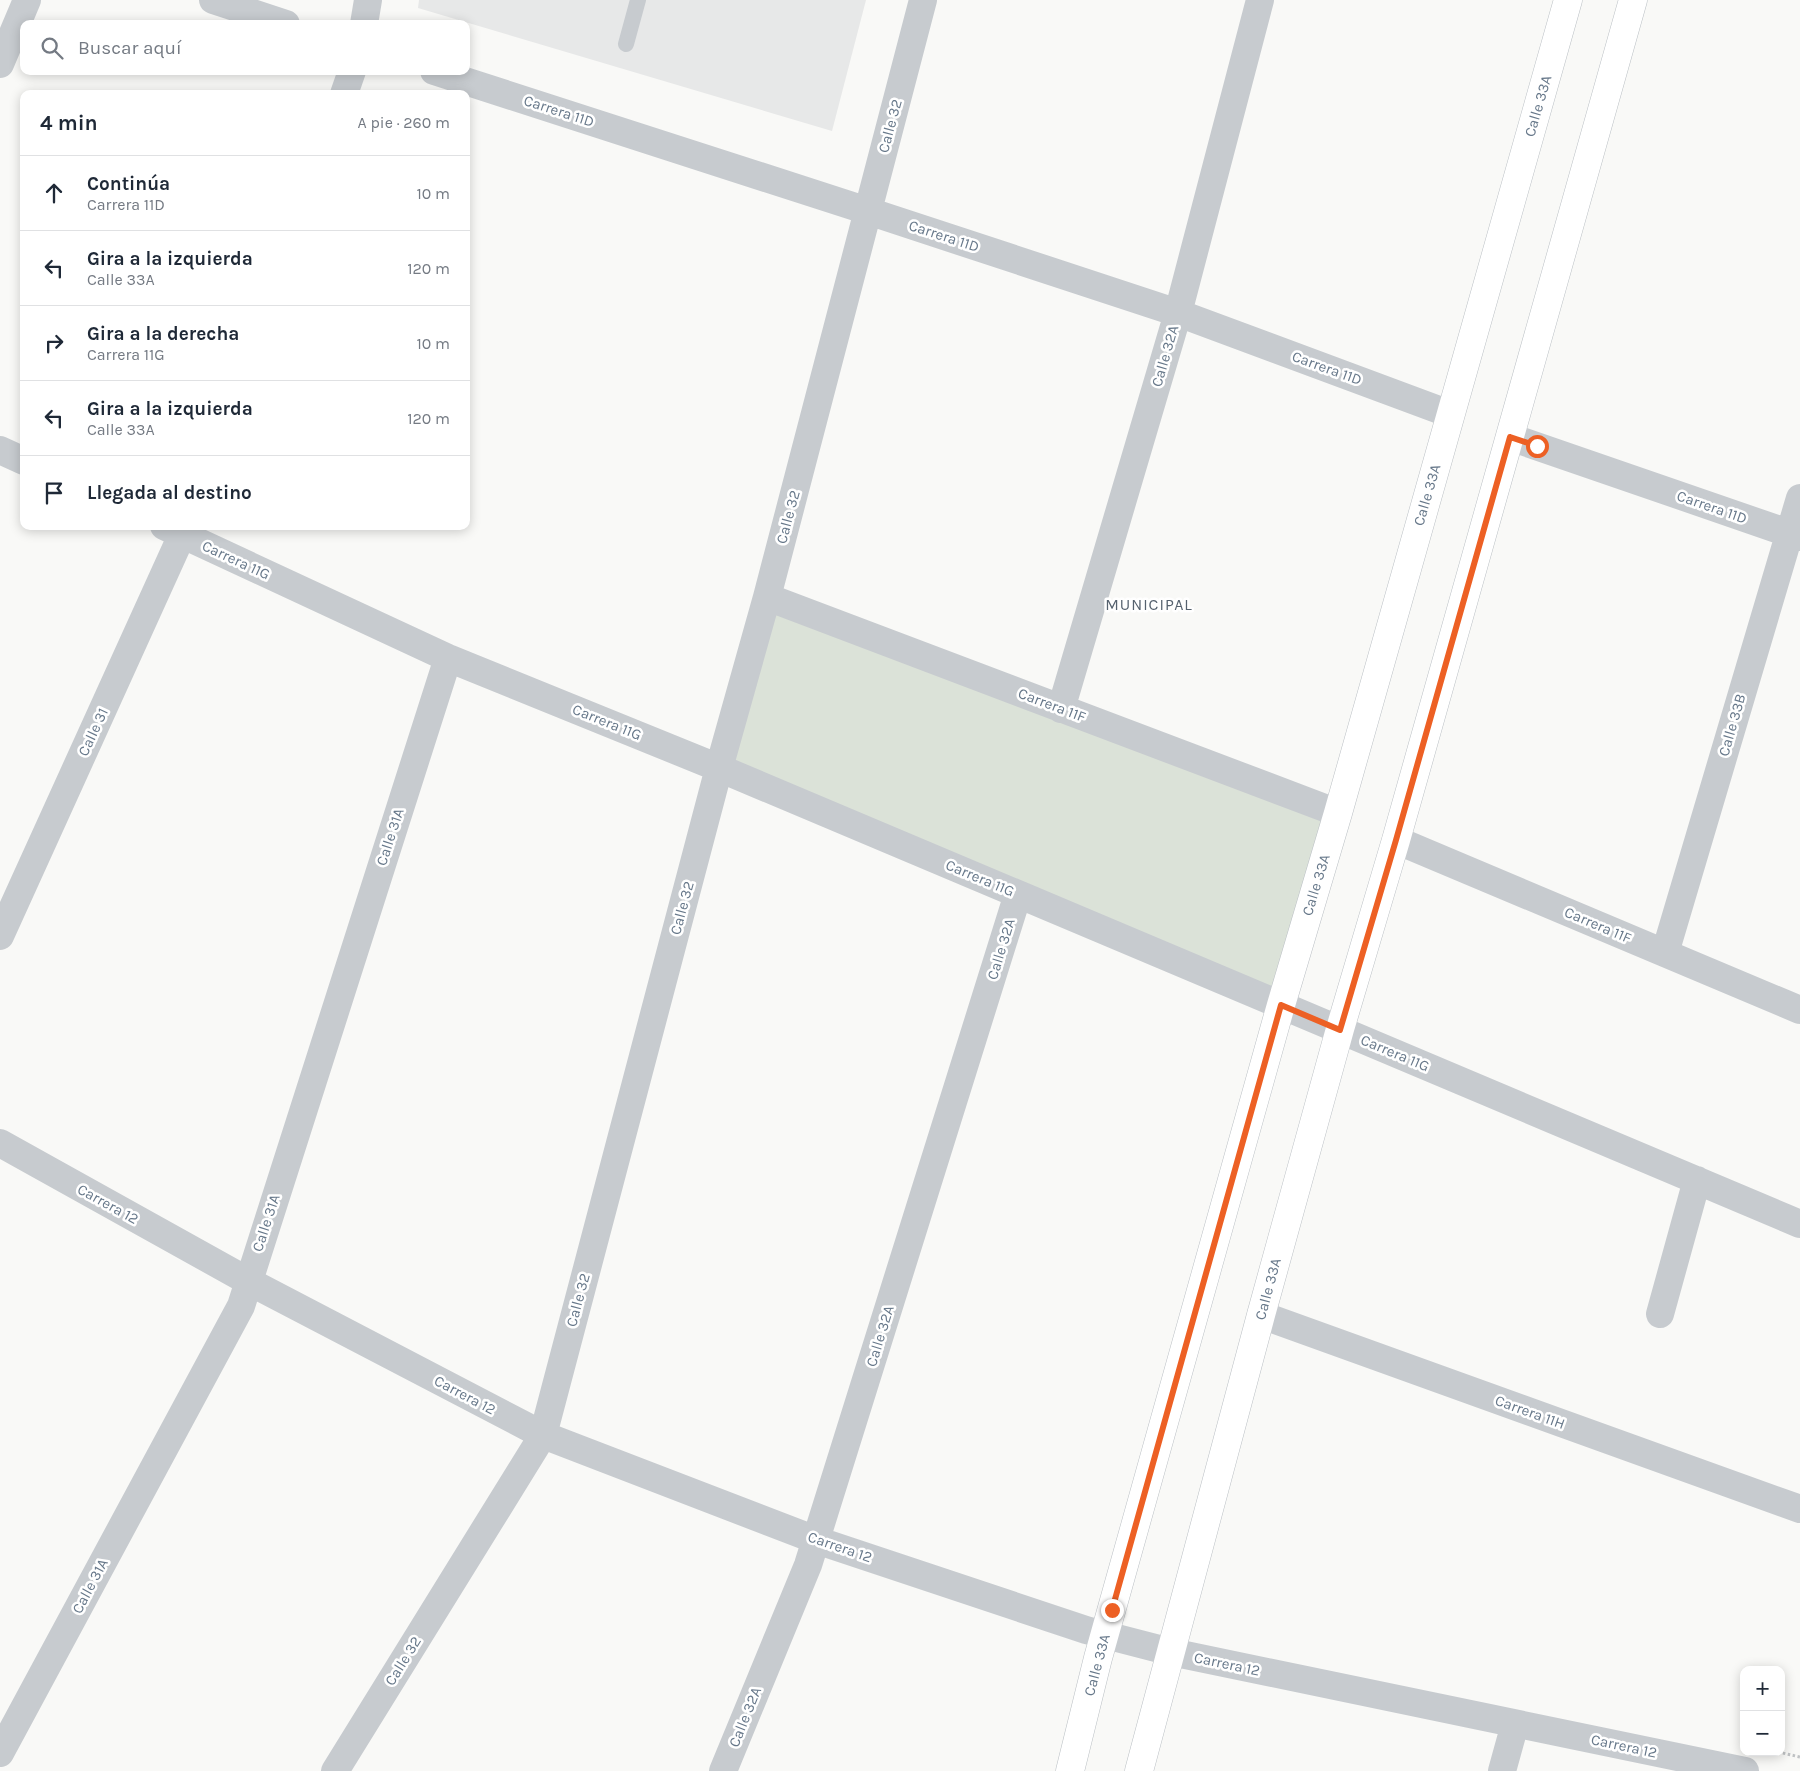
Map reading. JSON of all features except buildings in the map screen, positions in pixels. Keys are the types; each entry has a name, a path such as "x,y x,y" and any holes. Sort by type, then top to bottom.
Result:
{"main road":[{"name":"Calle 33A","path":"1070,1771 1105,1634 1281,1005 1338,813 1568,0"},
{"name":"Calle 33A","path":"1140,1771 1261,1315 1340,1030 1396,840 1633,0"}],"street":[{"path":"0,64 27,0"},
{"path":"213,0 274,20"},
{"path":"365,20 368,0"},
{"name":"Calle 32","path":"335,1771 542,1435 719,768 767,597 923,0"},
{"name":"Calle 32A","path":"1061,709 1178,313 1260,0"},
{"path":"345,90 351,75"},
{"name":"Carrera 11D","path":"446,75 1178,313 1450,414"},
{"name":"Carrera 11D","path":"1510,437 1794,535"},
{"path":"0,450 20,459"},
{"name":"Calle 33B","path":"1665,953 1794,535 1800,498"},
{"name":"Calle 31","path":"0,936 178,530"},
{"name":"Carrera 11G","path":"180,530 448,658 719,768 1800,1224"},
{"name":"Carrera 11F","path":"767,597 1338,813"},
{"name":"Calle 31A","path":"0,1752 241,1306 448,658"},
{"name":"Carrera 11F","path":"1396,840 1800,1010"},
{"name":"Calle 32A","path":"723,1771 808,1565 1018,894"},
{"name":"Carrera 12","path":"0,1143 248,1281 542,1435 816,1540 1086,1630 1171,1652 1745,1771"},
{"path":"1660,1314 1696,1180"},
{"name":"Carrera 11H","path":"1261,1315 1800,1509"},
{"path":"1502,1771 1515,1724"}],"lane":[{"path":"626,44 638,0"}],"path":[{"path":"1785,1754 1800,1757"}],"shaded area":[{"path":"419,0 866,0 832,131 470,23 470,20 458,20 418,8"},
{"path":"767,597 1338,813 1281,1005 719,768"}],"district":[{"name":"MUNICIPAL","path":"1149,604"}],"route":[{"path":"1112,1610 1281,1005 1340,1030 1510,437 1537,446"}]}
